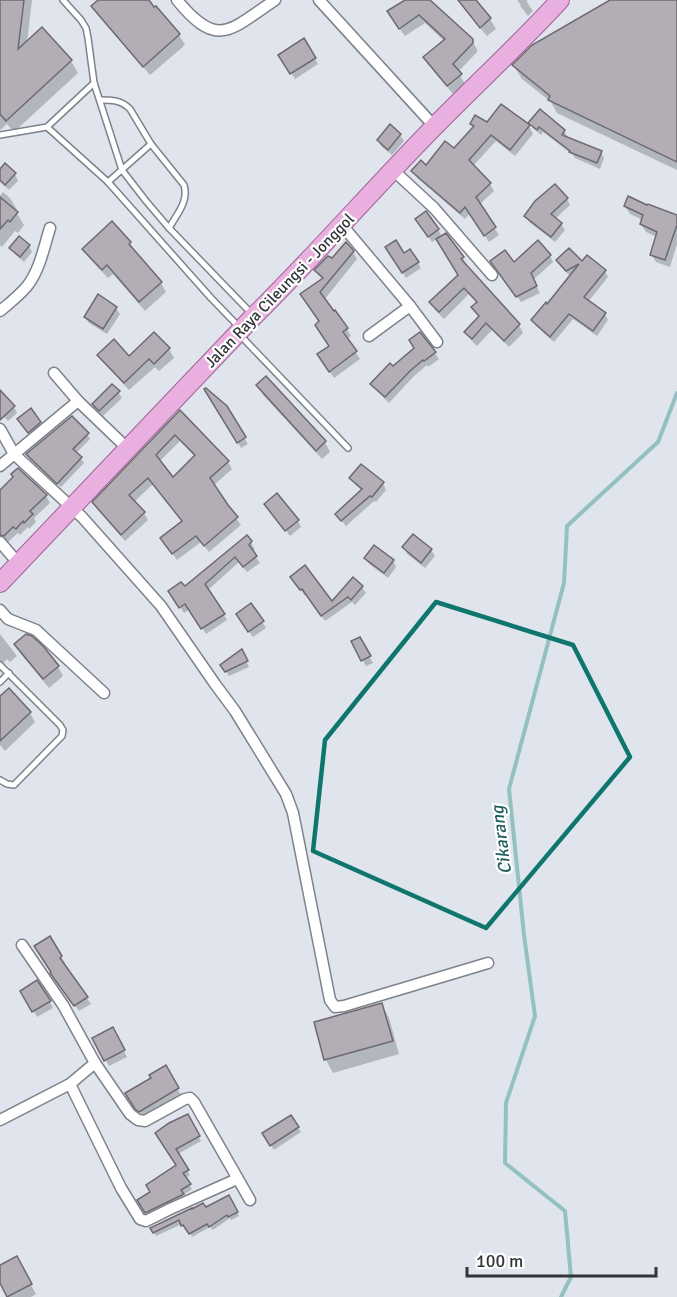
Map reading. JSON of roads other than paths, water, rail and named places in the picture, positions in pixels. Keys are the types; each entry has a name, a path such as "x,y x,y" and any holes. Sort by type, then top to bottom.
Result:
{"main road":[{"name":"Jalan Raya Cileungsi - Jonggol","path":"0,583 434,126 530,33 560,0"}],"street":[{"path":"177,0 202,26 218,31 236,27 275,0"},
{"path":"319,0 434,126"},
{"path":"393,170 434,208 492,275"},
{"path":"342,225 437,342"},
{"path":"0,310 18,296 33,278 50,228"},
{"path":"369,336 410,306"},
{"path":"54,373 128,449"},
{"path":"0,466 78,400"},
{"path":"0,429 14,454 72,508 162,606 235,711 286,794 293,813 330,1000 335,1007 488,963"},
{"path":"0,542 18,563"},
{"path":"0,610 8,619 36,630 104,693"},
{"path":"22,945 63,1005 95,1063 130,1114 138,1120 145,1121 185,1098 190,1098 250,1200"},
{"path":"0,1120 70,1084 95,1063"},
{"path":"70,1084 121,1188 140,1219 146,1221 237,1179"}],"lane":[{"path":"63,0 86,28 94,83 122,171 169,228 254,316"},
{"path":"0,135 47,127 94,83"},
{"path":"100,100 116,100 130,109 151,144 186,189 182,208 169,228"},
{"path":"47,127 108,182 239,331 348,448"},
{"path":"108,182 151,144"},
{"path":"0,665 63,730 62,736 14,785 0,780"},
{"path":"0,682 9,673"}],"waterway":[{"name":"Cikarang","path":"561,1297 571,1277 565,1211 505,1163 506,1103 535,1016 509,789 564,583 567,526 658,442 677,393"}]}
